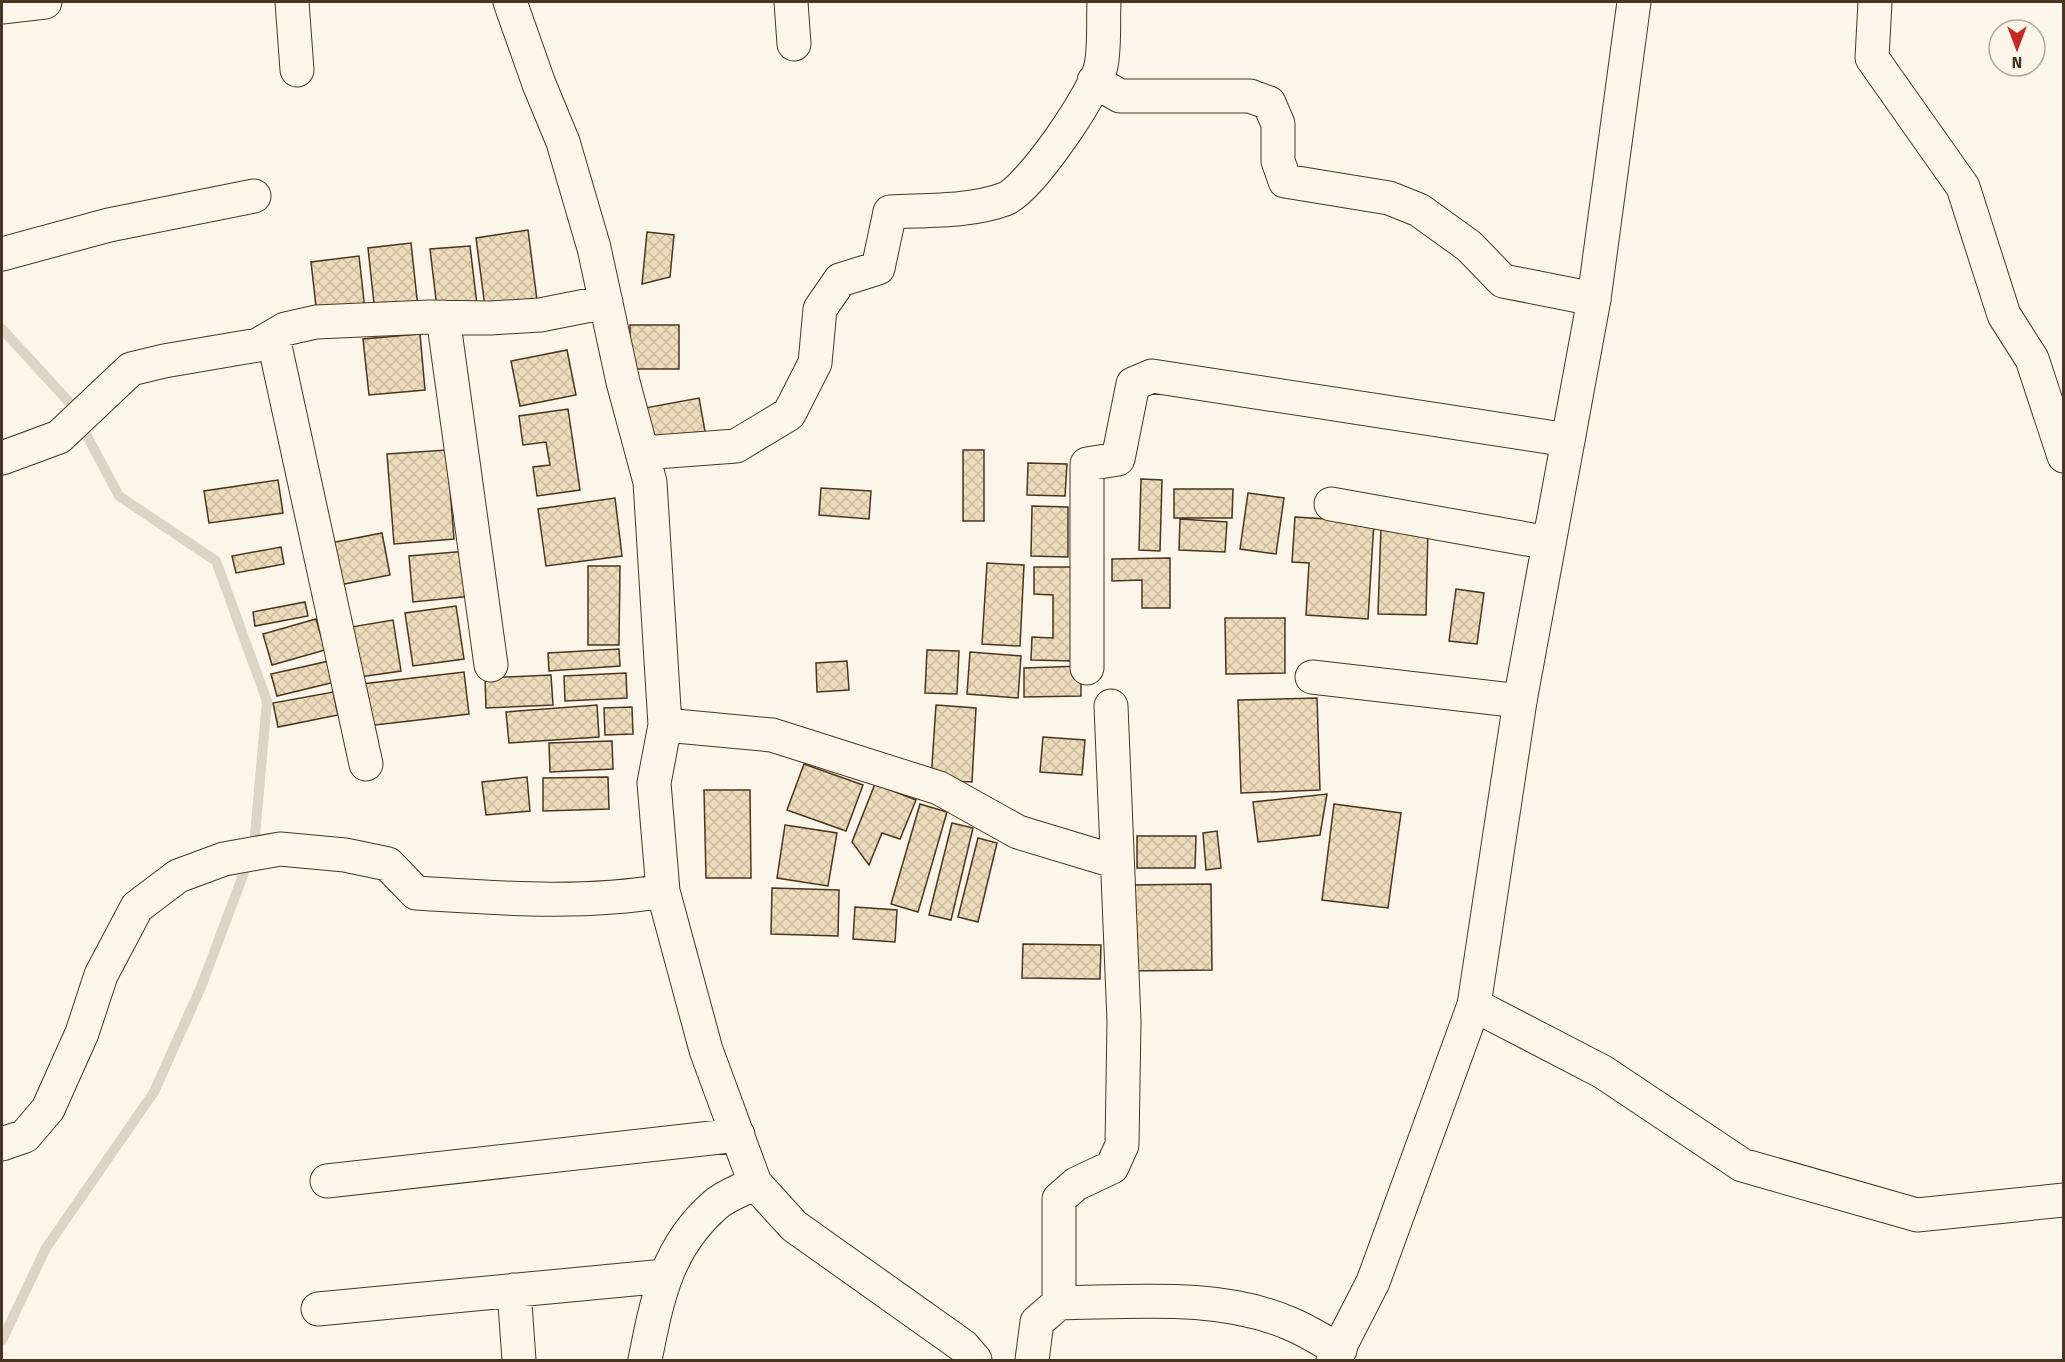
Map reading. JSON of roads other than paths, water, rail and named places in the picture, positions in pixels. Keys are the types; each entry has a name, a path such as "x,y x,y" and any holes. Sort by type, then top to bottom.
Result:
{"street":[{"path":"2,6 45,2"},
{"path":"292,2 297,70"},
{"path":"510,2 539,84 563,142 594,248 623,382 650,482 665,725 654,783 663,891 706,1050 755,1183 794,1226 963,1346 975,1360"},
{"path":"791,2 794,44"},
{"path":"642,453 736,447 789,414 815,363 820,309 840,280 878,268 890,212 954,209 1006,198 1044,162 1071,124 1101,68 1104,2"},
{"path":"1032,1360 1037,1322 1059,1303 1163,1301 1235,1308 1290,1324 1336,1355 1372,1282 1474,1005 1520,702 1594,299 1634,2"},
{"path":"1875,2 1872,58 1963,187 2004,315 2032,359 2064,456"},
{"path":"1094,81 1120,96 1250,96 1269,103 1278,124 1278,161 1285,181 1389,198 1419,210 1469,246 1503,281 1594,299"},
{"path":"2,254 109,225 254,196"},
{"path":"2,458 59,437 131,369 258,345 285,329 316,322 540,315 606,302"},
{"path":"443,317 491,665"},
{"path":"273,337 366,764"},
{"path":"1087,668 1087,464 1118,459 1133,384 1152,376 1568,440"},
{"path":"1332,504 1550,543"},
{"path":"1312,677 1520,702"},
{"path":"1059,1303 1059,1199 1076,1184 1112,1167 1122,1145 1124,1021 1111,706"},
{"path":"665,725 772,735 939,788 1018,832 1117,862"},
{"path":"2,1144 25,1136 48,1109 82,1033 101,975 137,907 178,876 224,859 280,849 345,855 388,864 416,893 567,900 629,897 663,891"},
{"path":"1474,1005 1603,1072 1742,1165 1917,1215 2064,1200"},
{"path":"327,1181 738,1135"},
{"path":"645,1360 656,1301 665,1276 685,1235 716,1203 755,1183"},
{"path":"318,1309 665,1276"},
{"path":"514,1290 519,1360"}],"waterway":[{"path":"2,329 69,402 119,496 216,561 267,701 254,846 201,987 154,1092 46,1248 2,1340"}]}
